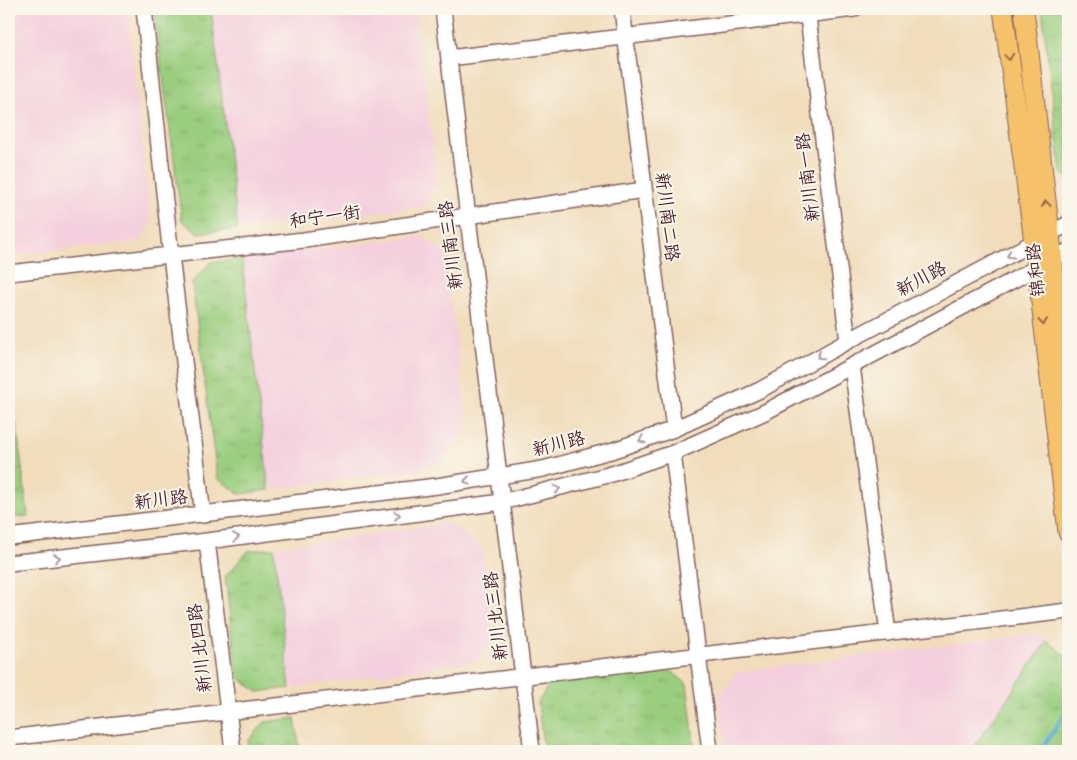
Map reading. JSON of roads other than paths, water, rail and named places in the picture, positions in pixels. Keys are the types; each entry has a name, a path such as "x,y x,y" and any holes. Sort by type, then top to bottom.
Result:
{"main road":[{"name":"锦和路","path":"1003,9 1042,238"},
{"name":"锦和路","path":"1024,9 1044,265 1068,532"},
{"name":"锦和路","path":"1044,265 1068,391"}],"street":[{"path":"144,9 171,256 204,515"},
{"name":"新川南三路","path":"443,9 499,477"},
{"name":"新川南二路","path":"622,9 674,429"},
{"path":"449,58 625,38 808,12 854,9"},
{"name":"新川南一路","path":"808,12 848,341"},
{"name":"和宁一街","path":"9,273 304,240 644,190"},
{"name":"新川路","path":"9,537 204,515 499,477 543,470 596,455 674,429 760,390 1068,224"},
{"path":"9,563 207,541 502,502 603,476 673,453 734,427 1068,251"},
{"path":"852,366 888,632"},
{"path":"673,453 710,751"},
{"name":"新川北三路","path":"499,477 532,751"},
{"name":"新川北四路","path":"207,541 232,751"},
{"path":"9,738 1068,611"}],"waterway":[{"path":"1041,751 1067,710"}]}
